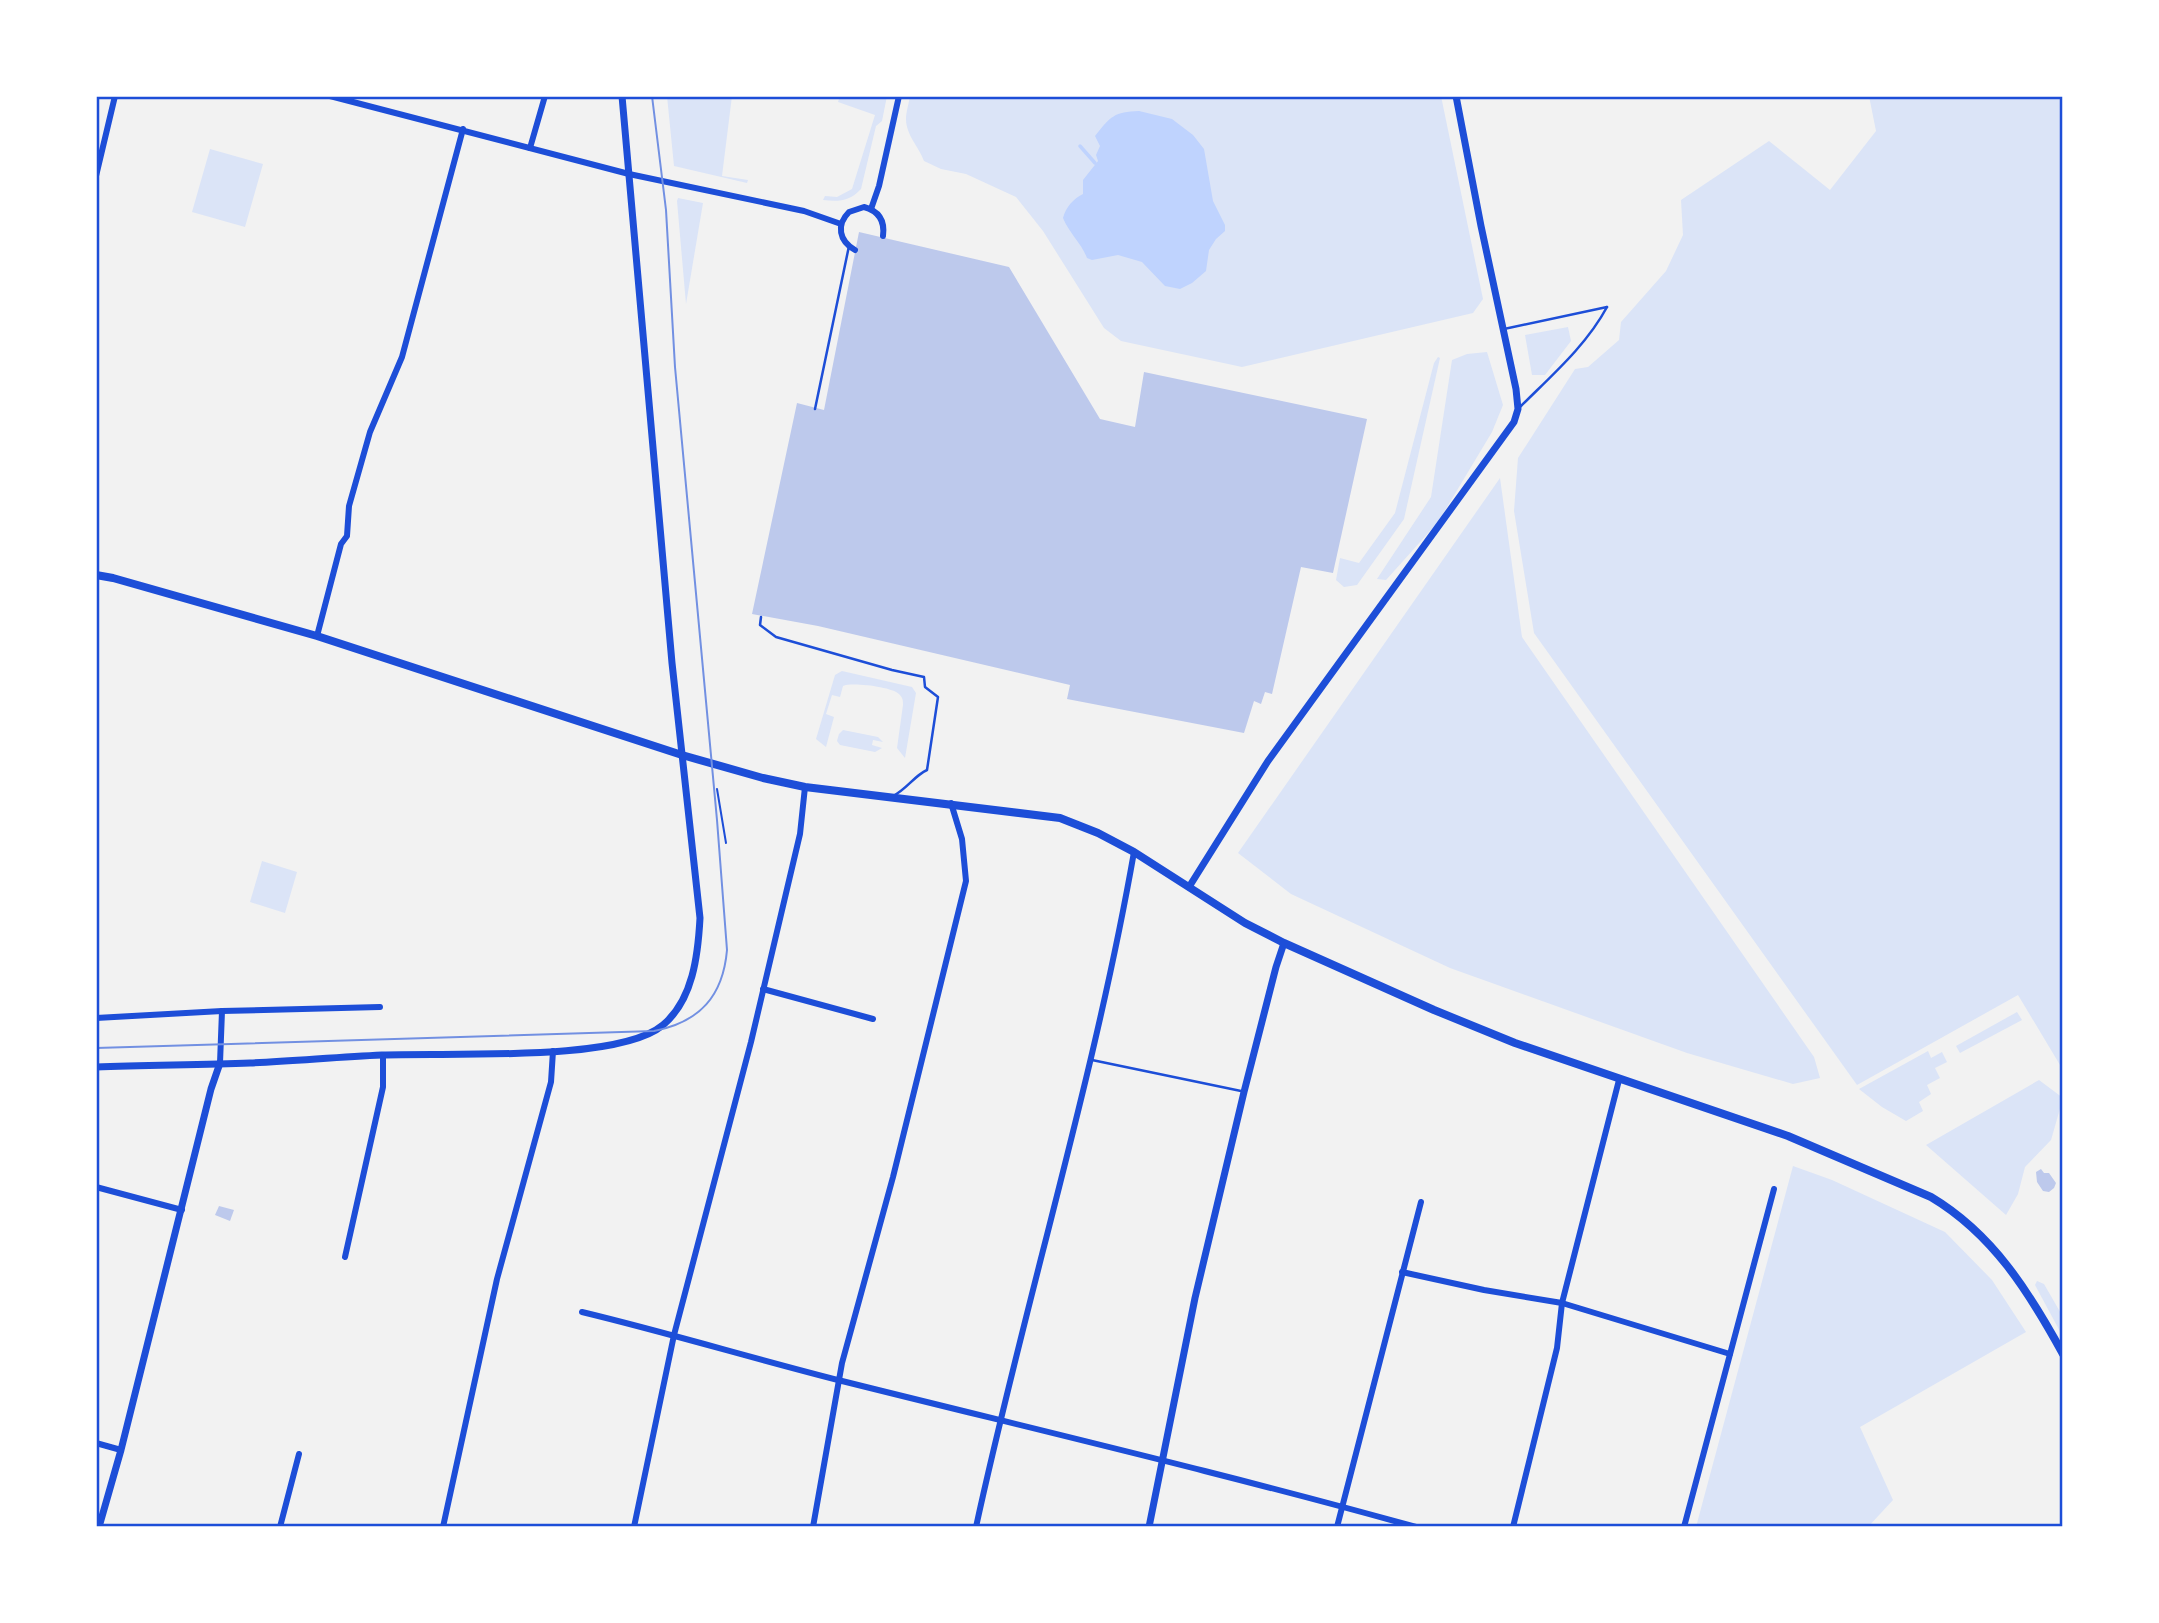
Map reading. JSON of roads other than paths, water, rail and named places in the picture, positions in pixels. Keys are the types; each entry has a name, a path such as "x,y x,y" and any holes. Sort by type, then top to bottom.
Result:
{"main road":[{"path":"96,575 317,636 682,755 763,778 805,786 1060,818 1134,852 1245,923 1284,943 1446,1015 1619,1080 1788,1136 1931,1197 1952,1210 1989,1243 2008,1265 2042,1315 2063,1354"}],"street":[{"path":"96,176 115,96"},
{"path":"330,96 629,174 804,211 841,224"},
{"path":"530,148 545,96"},
{"path":"96,1067 553,1051 613,1046 645,1036 663,1025 674,1013 688,987 699,944 700,918 682,755 622,96"},
{"path":"871,209 879,187 899,96"},
{"path":"1189,887 1268,761 1508,432 1518,409 1456,96"},
{"path":"317,636 341,544 347,536 352,494 370,432 402,357 463,129"},
{"path":"852,248 843,240 841,224 844,217 856,208 871,209 882,220 883,236"},
{"path":"634,1527 674,1335 800,834 805,786"},
{"path":"813,1527 839,1380 894,1177 966,881 962,839 951,803"},
{"path":"976,1527 999,1420 1092,1060 1134,852"},
{"path":"1149,1527 1195,1298 1244,1092 1284,943"},
{"path":"763,989 873,1019"},
{"path":"96,1018 222,1011 380,1007"},
{"path":"99,1527 121,1450 211,1089 220,1063 222,1011"},
{"path":"443,1527 497,1279 551,1082 553,1051"},
{"path":"345,1257 384,1083 383,1055"},
{"path":"1513,1527 1557,1348 1562,1303 1619,1080"},
{"path":"96,1187 182,1210"},
{"path":"1684,1527 1774,1189"},
{"path":"1337,1527 1421,1202"},
{"path":"1402,1272 1562,1303 1730,1354"},
{"path":"582,1312 1416,1527"},
{"path":"96,1443 121,1450"},
{"path":"280,1527 299,1454"}],"lane":[{"path":"815,409 852,248"},
{"path":"1503,329 1607,307 1599,323 1518,409"},
{"path":"761,617 760,625 776,637 924,677 925,687 939,697 927,770 919,774 904,790 890,797"},
{"path":"1092,1060 1244,1092"}],"water":[{"path":"1139,111 1172,119 1193,135 1204,149 1213,201 1225,225 1225,231 1209,250 1206,271 1180,289 1165,286 1142,262 1118,255 1092,260 1087,258 1063,218 1070,204 1083,194 1083,180 1098,161 1096,155 1100,146 1095,136 1114,116"}],"waterway":[{"path":"1080,146 1095,163"}],"tram line":[{"path":"96,1048 654,1031 670,1027 696,1014 714,993 725,966 727,950 675,367 666,210 652,96"}]}
